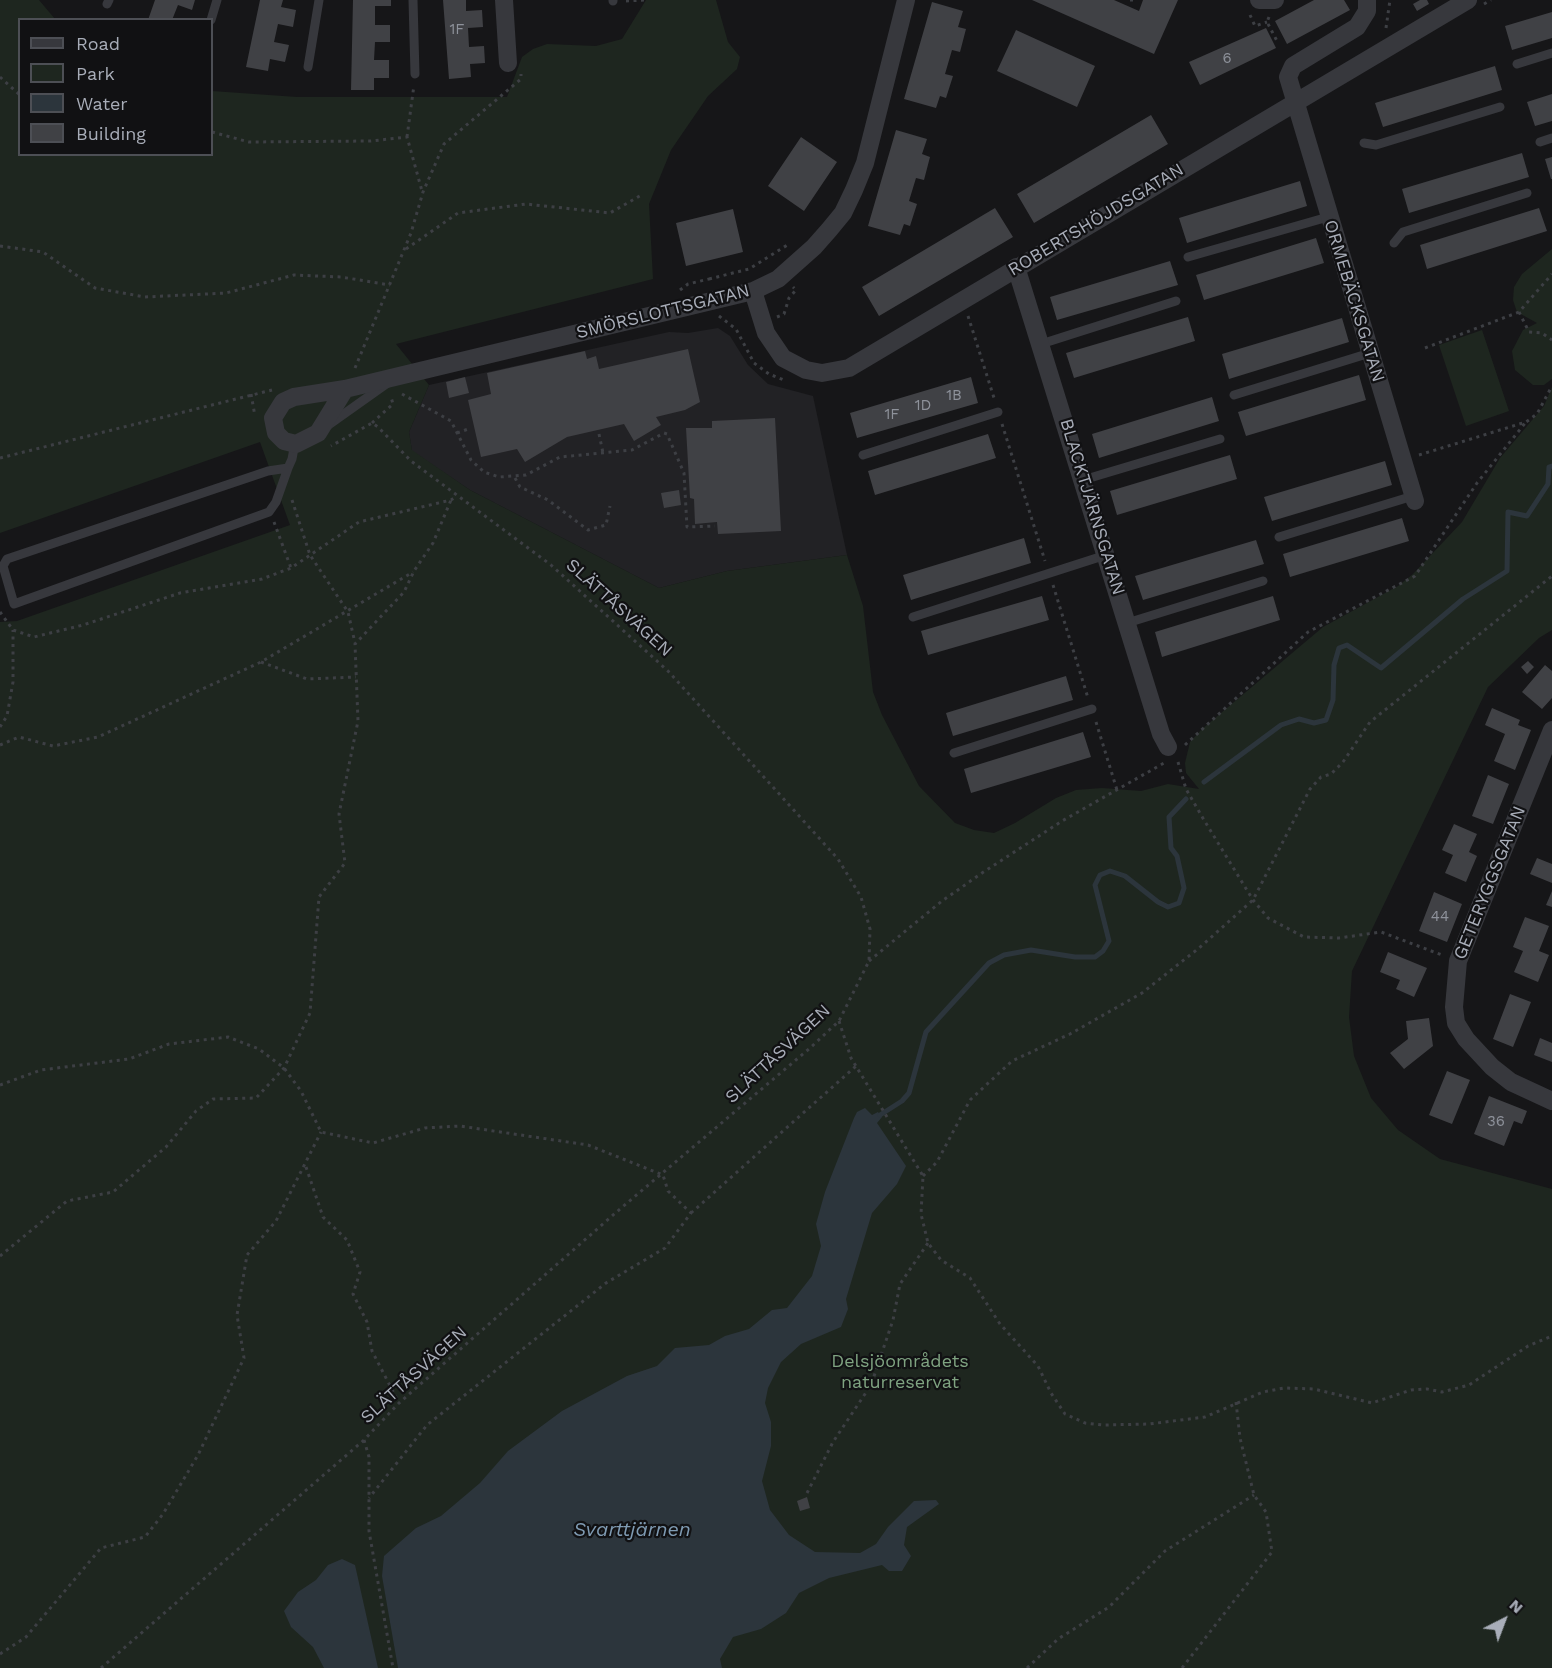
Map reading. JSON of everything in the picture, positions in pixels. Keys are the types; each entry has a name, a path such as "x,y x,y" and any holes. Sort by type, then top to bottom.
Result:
{"street":[{"path":"504,0 515,66"},
{"name":"SMÖRSLOTTSGATAN","path":"295,443 284,441 276,433 273,418 279,406 294,397 391,380 753,291 778,279 806,254 843,213 865,163 906,0"},
{"path":"1254,7 1274,0"},
{"name":"ORMEBÄCKSGATAN","path":"1367,0 1367,11 1357,27 1289,71 1287,77 1414,499"},
{"name":"ROBERTSHÖJDSGATAN","path":"753,291 766,333 783,358 806,370 834,372 849,368 1293,102 1450,5 1468,0"},
{"name":"BLACKTJÄRNSGATAN","path":"1016,267 1161,734 1174,752"},
{"path":"295,443 324,440 345,388"},
{"name":"GETERYGGSGATAN","path":"1552,730 1458,961 1454,1006 1456,1023 1466,1039 1492,1067 1511,1082 1552,1101"}],"lane":[{"path":"212,18 217,0"},
{"path":"308,67 319,0"},
{"path":"413,0 415,74"},
{"path":"1517,64 1552,53"},
{"path":"1364,143 1376,145 1500,107"},
{"path":"1540,142 1552,138"},
{"path":"1394,243 1402,232 1527,193"},
{"path":"1188,258 1328,217"},
{"path":"1041,344 1176,301"},
{"path":"1234,395 1370,353"},
{"path":"324,440 391,380"},
{"path":"863,455 998,412"},
{"path":"1083,480 1220,439"},
{"path":"288,468 268,471 7,559 3,566 14,604 269,512 276,502 288,468 295,443"},
{"path":"1279,537 1414,499"},
{"path":"913,617 1106,555"},
{"path":"1127,623 1263,581"},
{"path":"954,753 1092,710"}],"path":[{"path":"613,1 645,0"},
{"path":"1274,0 1268,22 1278,43"},
{"path":"1254,7 1255,26 1268,22"},
{"path":"354,370 404,250 423,192 444,144 521,79 515,66"},
{"path":"415,74 408,137 423,192"},
{"path":"0,77 18,93"},
{"path":"213,132 249,142 371,141 408,137"},
{"path":"404,250 458,213 526,204 610,213 644,194"},
{"path":"709,279 749,269 789,244"},
{"path":"0,246 43,252 95,288 145,297 226,293 294,275 341,278 390,285"},
{"path":"1425,348 1519,312 1552,274"},
{"path":"966,311 1118,790"},
{"path":"1519,312 1529,332 1542,333 1552,340"},
{"path":"391,380 451,421 463,447 477,467 491,475 515,478 534,472 560,457 632,450 664,433 667,434 684,473 687,527 716,526"},
{"path":"870,961 966,884 1062,821 1118,790 1174,752 1308,632 1415,576 1477,483 1527,422 1538,414 1552,386"},
{"path":"251,394 257,426"},
{"path":"1402,460 1527,422"},
{"name":"SLÄTTÅSVÄGEN","path":"101,1668 364,1440 399,1403 620,1209 663,1175 839,1021 870,961 870,929 861,897 838,859 668,670 550,565 411,461 372,423 324,440"},
{"path":"458,433 471,428"},
{"path":"599,434 603,453"},
{"path":"515,478 520,487 548,500 588,530 606,525 610,506"},
{"path":"0,612 13,630 34,637 83,625 180,593 262,579 291,568 359,522 451,500 457,496"},
{"path":"0,1256 67,1201 113,1192 166,1147 196,1111 213,1099 256,1098 284,1068 310,1013 318,897 345,863 339,814 358,721 355,644 348,612 310,555 291,503 292,497"},
{"path":"355,644 404,592 414,571 433,543 451,500"},
{"path":"269,512 291,568"},
{"path":"0,745 19,737 53,746 98,736 261,662 414,571"},
{"path":"923,1176 937,1162 970,1101 1012,1061 1070,1034 1142,993 1199,948 1253,900 1310,789 1321,777 1331,774 1343,762 1370,722 1552,576"},
{"path":"0,727 7,716 13,682 13,630"},
{"path":"261,662 307,679 356,677"},
{"path":"1174,752 1186,789 1253,900 1268,918 1304,937 1339,938 1381,932 1458,961"},
{"path":"839,1021 856,1065 923,1176 921,1214 928,1243 941,1260 970,1278 1000,1324 1038,1366 1065,1414 1085,1423 1149,1424 1205,1417 1263,1392 1284,1388 1314,1389 1372,1404 1411,1390 1427,1389 1442,1392 1469,1385 1528,1346 1552,1336"},
{"path":"0,1085 41,1070 129,1059 168,1044 228,1037 259,1049 284,1068 301,1091 321,1132 306,1166 276,1221 247,1255 237,1316 244,1358 198,1455 163,1514 145,1537 101,1548 26,1637 0,1654"},
{"path":"369,1498 427,1425 606,1283 665,1248 692,1213 856,1065"},
{"path":"321,1132 373,1143 425,1128 460,1126 588,1145 663,1175 668,1191 692,1213"},
{"path":"306,1166 323,1217 347,1240 360,1272 353,1293 367,1322 372,1351 399,1403"},
{"path":"807,1493 833,1442 871,1385 893,1320 900,1284 928,1243"},
{"path":"1182,1668 1272,1552 1266,1512 1254,1495 1240,1438 1236,1402"},
{"path":"364,1440 369,1456 369,1531 393,1668"},
{"path":"1027,1668 1058,1639 1109,1607 1165,1551 1254,1495"}],"shaded area":[{"path":"718,328 730,336 748,365 768,384 813,396 847,555 727,571 659,588 470,490 412,451 409,432 429,385 669,332 688,333"}],"green space":[{"name":"Delsjöområdets naturreservat","path":"0,0 39,0 54,18 18,18 18,156 213,156 213,91 297,97 507,97 522,57 533,49 547,44 596,46 622,39 646,0 716,0 728,42 740,57 737,69 708,96 671,150 649,204 653,279 396,344 429,385 409,432 412,450 470,490 659,588 727,571 847,555 863,606 873,692 882,715 919,786 955,823 974,830 994,833 1056,798 1076,790 1102,788 1141,791 1168,784 1199,789 1186,773 1185,763 1190,742 1202,729 1323,627 1398,586 1413,574 1462,522 1500,458 1544,406 1552,387 1552,630 1539,638 1488,687 1352,971 1349,1017 1354,1056 1371,1098 1398,1130 1440,1159 1552,1189 1552,1668 0,1668 0,622 17,621 290,525 260,442 0,533"},
{"path":"1552,249 1552,379 1544,385 1533,385 1515,370 1512,351 1523,330 1537,323 1517,312 1513,300 1514,287 1522,274"},
{"path":"1482,330 1509,411 1466,426 1439,345"}],"water":[{"name":"Svarttjärnen","path":"865,1108 872,1115 878,1112 882,1117 877,1123 906,1166 897,1184 872,1213 846,1299 848,1309 841,1327 801,1344 781,1362 768,1388 765,1403 771,1422 771,1446 762,1481 770,1510 789,1535 815,1552 860,1553 876,1544 888,1527 914,1501 936,1500 939,1504 907,1527 904,1545 911,1556 902,1571 889,1571 882,1565 829,1578 799,1593 786,1613 761,1629 733,1637 720,1659 722,1668 398,1668 382,1576 384,1556 416,1528 441,1516 480,1483 508,1451 562,1411 627,1376 657,1366 675,1348 709,1345 725,1336 749,1329 772,1310 787,1308 812,1276 821,1246 816,1224 825,1192 854,1118 857,1112"},
{"path":"342,1559 355,1565 378,1668 324,1668 313,1647 291,1627 284,1611 298,1592 316,1580 328,1565"}],"building":[{"path":"155,0 195,0 192,10 178,5 173,18 149,18"},
{"path":"260,0 283,0 281,7 296,10 293,27 278,24 274,42 289,45 285,62 270,59 268,71 246,67"},
{"path":"353,0 391,0 391,6 375,6 375,25 390,25 390,42 375,42 374,60 389,60 389,78 374,78 374,90 351,90"},
{"path":"443,0 466,0 466,11 482,10 483,27 468,28 469,47 484,46 485,63 470,64 471,77 449,79"},
{"path":"1032,0 1114,0 1139,11 1143,0 1178,0 1154,54"},
{"path":"1314,0 1344,0 1350,10 1287,44 1275,21"},
{"path":"1420,0 1427,0 1429,4 1417,11 1413,4"},
{"path":"932,2 963,11 958,27 966,29 960,52 952,50 945,74 953,76 946,98 940,96 936,108 904,99"},
{"path":"1552,12 1552,38 1512,50 1505,26"},
{"path":"1266,28 1276,48 1200,85 1189,62"},
{"path":"1016,30 1095,66 1077,107 997,71"},
{"path":"1495,66 1502,90 1383,127 1375,103"},
{"path":"1552,94 1552,121 1535,126 1527,102"},
{"path":"1151,115 1168,144 1034,223 1017,194"},
{"path":"896,130 927,139 922,154 930,157 924,180 916,178 909,201 917,204 910,226 904,224 900,235 868,226"},
{"path":"801,137 837,162 804,211 768,186"},
{"path":"1522,153 1529,177 1409,213 1402,189"},
{"path":"1552,157 1552,179 1551,179 1545,159"},
{"path":"1300,181 1307,206 1187,243 1179,218"},
{"path":"995,208 1013,237 879,316 862,287"},
{"path":"1539,208 1547,231 1427,269 1420,245"},
{"path":"733,209 743,252 686,266 676,223"},
{"path":"1316,238 1324,263 1204,300 1196,275"},
{"path":"1170,261 1178,285 1057,320 1050,297"},
{"path":"1188,317 1195,341 1074,378 1066,353"},
{"path":"1342,318 1349,342 1229,379 1222,354"},
{"path":"688,349 700,402 685,410 656,417 661,425 634,441 624,424 567,437 525,462 517,449 481,457 468,400 491,394 487,373 585,351 587,359 596,356 599,369"},
{"path":"1359,375 1366,400 1246,436 1238,412"},
{"path":"465,377 469,393 449,398 446,382"},
{"path":"971,377 978,403 857,438 850,413"},
{"path":"1212,397 1219,421 1099,458 1092,434"},
{"path":"775,418 781,531 718,534 717,522 695,524 694,499 690,498 686,428 712,428 712,421"},
{"path":"988,434 996,458 875,495 868,471"},
{"path":"1230,455 1237,479 1117,515 1110,491"},
{"path":"1385,461 1392,485 1272,521 1264,497"},
{"path":"679,490 681,505 664,508 661,493"},
{"path":"1402,518 1409,541 1290,577 1283,554"},
{"path":"1024,538 1031,563 911,600 903,575"},
{"path":"1256,540 1264,564 1143,600 1135,576"},
{"path":"1042,596 1049,620 928,655 921,631"},
{"path":"1273,596 1280,620 1162,657 1155,632"},
{"path":"1528,661 1534,667 1527,674 1521,667"},
{"path":"1545,665 1552,671 1552,698 1542,709 1522,692"},
{"path":"1066,676 1073,700 953,736 946,713"},
{"path":"1492,708 1520,720 1518,725 1531,730 1515,770 1494,761 1505,734 1485,725"},
{"path":"1083,732 1091,757 971,793 964,769"},
{"path":"1488,775 1509,784 1493,824 1472,816"},
{"path":"1454,824 1477,834 1469,852 1477,856 1466,882 1445,873 1453,855 1442,850"},
{"path":"1537,858 1552,864 1552,883 1530,874"},
{"path":"1552,891 1552,907 1546,905"},
{"path":"1434,892 1462,904 1447,942 1419,931"},
{"path":"1525,917 1549,926 1539,951 1549,955 1538,982 1514,972 1523,951 1513,947"},
{"path":"1388,952 1427,968 1414,997 1396,989 1400,980 1380,972"},
{"path":"1510,994 1531,1002 1513,1047 1493,1039"},
{"path":"1429,1018 1433,1046 1404,1069 1390,1053 1408,1039 1406,1021"},
{"path":"1540,1038 1552,1043 1552,1062 1534,1055"},
{"path":"1447,1071 1470,1080 1452,1124 1429,1115"},
{"path":"1489,1096 1527,1111 1522,1124 1514,1121 1504,1146 1474,1134"},
{"path":"807,1497 810,1508 800,1511 797,1501"}],"waterway":[{"path":"1204,782 1281,725 1299,719 1314,723 1326,720 1333,700 1334,665 1339,648 1347,645 1381,668 1463,599 1507,571 1508,512 1527,516 1548,484 1549,467 1552,466"},
{"path":"880,1115 902,1101 909,1093 926,1032 989,963 1004,955 1031,950 1075,957 1095,957 1103,951 1109,941 1095,885 1100,875 1110,871 1125,876 1168,907 1179,903 1184,888 1177,856 1171,848 1169,817 1186,799"}]}
